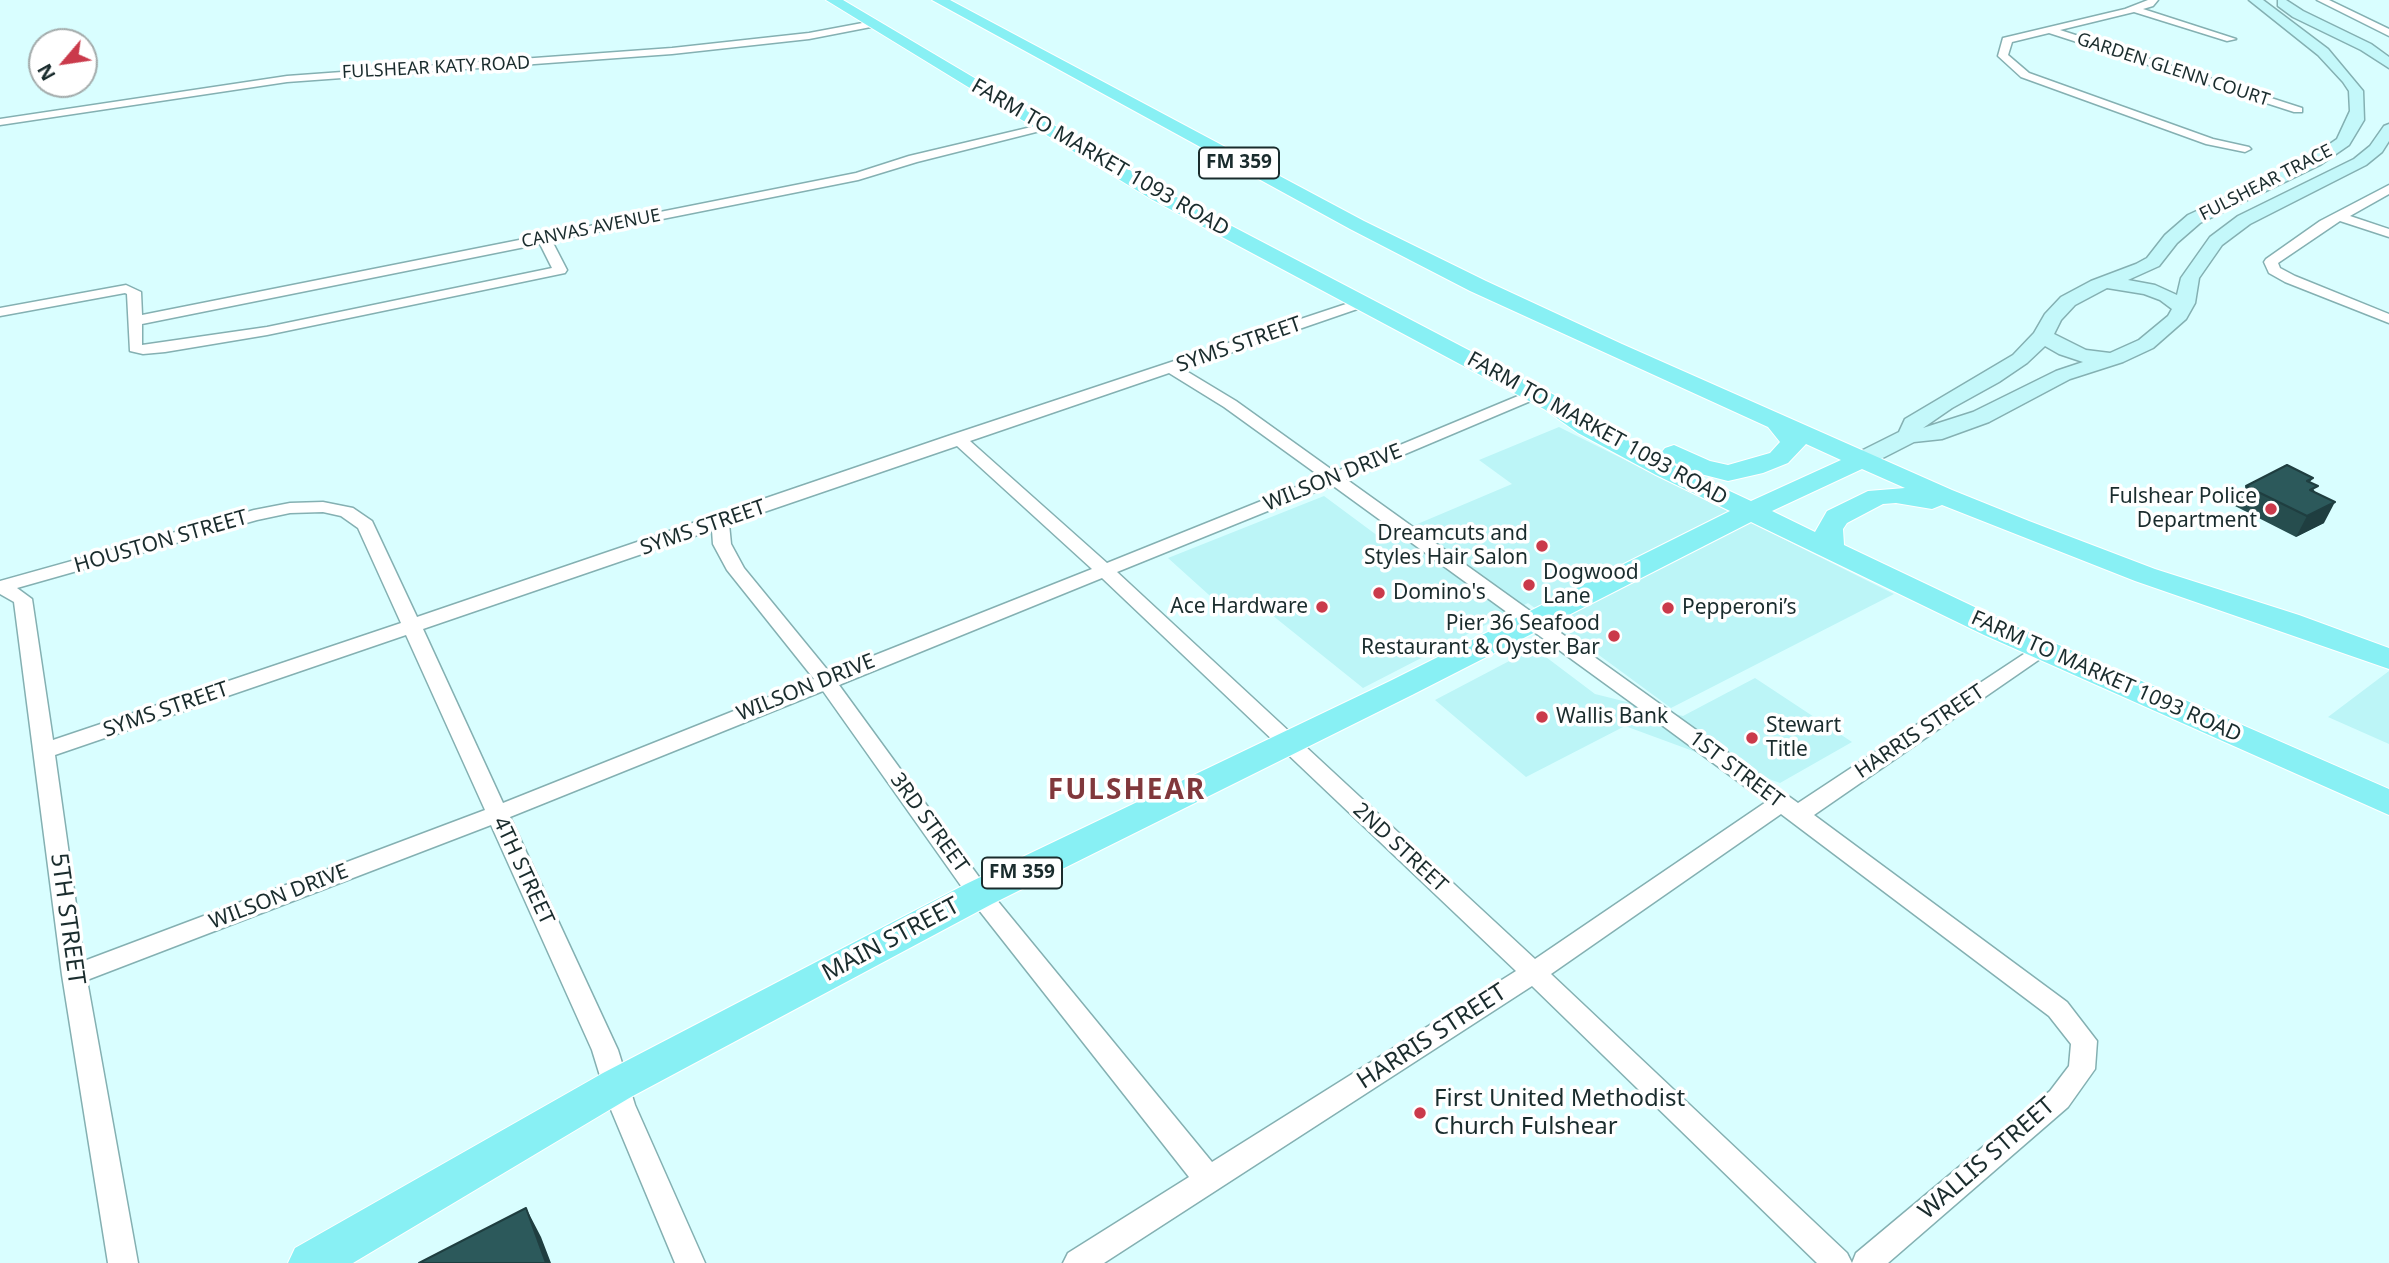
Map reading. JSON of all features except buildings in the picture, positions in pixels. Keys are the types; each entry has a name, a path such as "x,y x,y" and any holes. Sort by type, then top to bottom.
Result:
{"main road":[{"name":"FARM TO MARKET 1093 ROAD","path":"833,0 1158,195 1544,399 1587,428 1749,512 2043,650 2389,803"},
{"name":"FM 359","path":"939,0 1322,206 1478,286 1863,459"},
{"path":"1544,399 1622,427 1702,467 1728,473 1754,468 1779,458 1794,443 1775,420"},
{"path":"1863,459 1943,496 2145,575 2289,622 2389,659"},
{"name":"FULSHEAR TRACE","path":"1749,512 1863,459"},
{"path":"1830,550 1829,529 1837,517 1877,497 1920,497 2019,527"},
{"name":"MAIN STREET","path":"311,1263 617,1085 979,894 1288,744 1749,512"}],"street":[{"path":"2152,0 2150,4 2130,10 2007,40 2003,56 2025,75 2210,142 2245,149"},
{"name":"FULSHEAR TRACE","path":"1909,436 1913,424 1957,395 2008,369 2043,336 2052,318 2061,308 2083,292 2153,262 2171,239 2194,219 2314,162 2343,142 2356,120 2358,110 2356,92 2349,80 2323,52 2255,0"},
{"path":"2278,0 2298,14 2366,47 2389,64"},
{"path":"2322,0 2351,12 2376,29 2388,33"},
{"path":"2130,10 2231,39"},
{"name":"FULSHEAR KATY ROAD","path":"0,122 287,79 672,51 809,36 873,24"},
{"name":"GARDEN GLENN COURT","path":"2049,30 2298,110"},
{"name":"CANVAS AVENUE","path":"134,320 858,176 913,159 1044,127"},
{"name":"FULSHEAR TRACE","path":"1863,459 1909,436 1934,435 1981,417 2063,375 2116,358 2146,344 2168,328 2183,308 2190,278 2216,241 2230,229 2347,170 2376,149 2389,130"},
{"path":"2343,142 2376,149"},
{"path":"2389,189 2339,217 2272,262 2274,270 2389,319"},
{"path":"2339,217 2389,233"},
{"path":"0,312 126,289 134,292 135,348 143,350 267,331 560,270 544,238"},
{"path":"2103,283 2127,284 2148,289 2167,296 2183,308"},
{"name":"SYMS STREET","path":"44,751 720,522 957,438 1361,303"},
{"path":"2043,336 2054,345 2084,356 2116,358"},
{"name":"1ST STREET","path":"1171,368 1230,404 1789,809 2058,1009 2084,1041"},
{"name":"WILSON DRIVE","path":"74,975 496,814 1332,479 1544,399"},
{"name":"2ND STREET","path":"957,438 1104,570 1533,972 1837,1263"},
{"name":"HOUSTON STREET","path":"0,587 254,515 290,508 323,506"},
{"name":"4TH STREET","path":"323,506 347,512 366,525 604,1050 622,1105 690,1263"},
{"name":"3RD STREET","path":"720,522 722,544 736,570 825,680 979,894 1209,1180"},
{"name":"5TH STREET","path":"0,587 23,598 74,975 123,1263"},
{"name":"HARRIS STREET","path":"1078,1263 2043,650"},
{"name":"WALLIS STREET","path":"1866,1263 2059,1099 2082,1069 2084,1041"}],"shaded area":[{"path":"1559,427 1894,594 1671,708 1528,603 1363,688 1257,603 1229,613 1168,558 1324,496 1382,539 1512,484 1479,460"},
{"path":"1534,648 1595,694 1683,716 1755,678 1852,742 1780,783 1625,726 1526,777 1435,700"},
{"path":"2389,671 2389,744 2328,717"}],"place":[{"name":"Fulshear Police Department","path":"2271,509"},
{"name":"Dreamcuts and Styles Hair Salon","path":"1542,546"},
{"name":"Dogwood Lane","path":"1529,585"},
{"name":"Domino's","path":"1379,593"},
{"name":"Ace Hardware","path":"1322,607"},
{"name":"Pepperoni’s","path":"1668,608"},
{"name":"Pier 36 Seafood Restaurant & Oyster Bar","path":"1614,636"},
{"name":"Wallis Bank","path":"1542,717"},
{"name":"Stewart Title","path":"1752,738"},
{"name":"First United Methodist Church Fulshear","path":"1420,1113"}],"district":[{"name":"FULSHEAR","path":"1127,791"}]}
